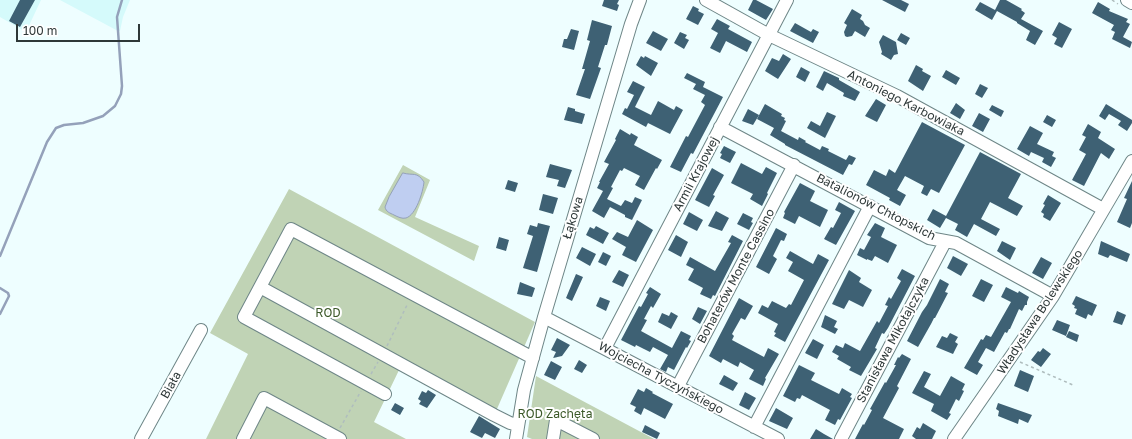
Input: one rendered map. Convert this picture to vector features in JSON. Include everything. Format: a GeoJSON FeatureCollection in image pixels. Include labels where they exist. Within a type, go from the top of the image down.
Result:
{"type":"FeatureCollection","features":[{"type":"Feature","properties":{"kind":"street","name":"Łąkowa"},"geometry":{"type":"LineString","coordinates":[[516,439],[524,390],[544,317],[631,24],[640,0]]}},
{"type":"Feature","properties":{"kind":"street","name":"Antoniego Karbowiaka"},"geometry":{"type":"LineString","coordinates":[[706,0],[769,34],[897,96],[1103,209]]}},
{"type":"Feature","properties":{"kind":"street","name":"Armii Krajowej"},"geometry":{"type":"LineString","coordinates":[[605,348],[787,0]]}},
{"type":"Feature","properties":{"kind":"street"},"geometry":{"type":"LineString","coordinates":[[1127,0],[1132,3]]}},
{"type":"Feature","properties":{"kind":"street","name":"Batalionów Chłopskich"},"geometry":{"type":"LineString","coordinates":[[720,127],[929,238],[956,243],[1053,296]]}},
{"type":"Feature","properties":{"kind":"street","name":"Władysława Bolewskiego"},"geometry":{"type":"LineString","coordinates":[[954,439],[1053,296],[1132,161]]}},
{"type":"Feature","properties":{"kind":"street","name":"Bohaterów Monte Cassino"},"geometry":{"type":"LineString","coordinates":[[678,386],[794,166]]}},
{"type":"Feature","properties":{"kind":"street"},"geometry":{"type":"LineString","coordinates":[[754,427],[870,206]]}},
{"type":"Feature","properties":{"kind":"street"},"geometry":{"type":"LineString","coordinates":[[384,394],[244,317],[291,229],[533,358]]}},
{"type":"Feature","properties":{"kind":"street","name":"Stanisława Mikołajczyka"},"geometry":{"type":"LineString","coordinates":[[841,439],[945,242]]}},
{"type":"Feature","properties":{"kind":"street"},"geometry":{"type":"LineString","coordinates":[[260,287],[494,415],[510,423],[518,425]]}},
{"type":"Feature","properties":{"kind":"street","name":"Wojciecha Tyczyńskiego"},"geometry":{"type":"LineString","coordinates":[[544,317],[778,439]]}},
{"type":"Feature","properties":{"kind":"street","name":"Biała"},"geometry":{"type":"LineString","coordinates":[[141,439],[201,330]]}},
{"type":"Feature","properties":{"kind":"street"},"geometry":{"type":"LineString","coordinates":[[243,439],[264,398],[338,438]]}},
{"type":"Feature","properties":{"kind":"street"},"geometry":{"type":"LineString","coordinates":[[553,439],[556,420],[593,439]]}},
{"type":"Feature","properties":{"kind":"path"},"geometry":{"type":"LineString","coordinates":[[338,438],[413,294]]}},
{"type":"Feature","properties":{"kind":"path"},"geometry":{"type":"LineString","coordinates":[[1011,358],[1073,385]]}},
{"type":"Feature","properties":{"kind":"shaded area"},"geometry":{"type":"Polygon","coordinates":[[[0,0],[41,0],[26,32],[0,17],[0,0]]]}},
{"type":"Feature","properties":{"kind":"shaded area"},"geometry":{"type":"Polygon","coordinates":[[[60,0],[130,0],[123,17],[120,31],[118,31],[60,0]]]}},
{"type":"Feature","properties":{"kind":"shaded area"},"geometry":{"type":"Polygon","coordinates":[[[403,173],[417,175],[424,182],[421,197],[416,208],[410,216],[406,218],[398,217],[390,213],[385,207],[403,173]]]}},
{"type":"Feature","properties":{"kind":"green space"},"geometry":{"type":"Polygon","coordinates":[[[403,165],[430,180],[415,217],[479,246],[474,261],[378,210],[403,165]]]}},
{"type":"Feature","properties":{"kind":"green space","name":"ROD"},"geometry":{"type":"Polygon","coordinates":[[[289,189],[535,322],[493,418],[400,368],[374,422],[406,439],[206,439],[248,354],[210,333],[289,189]]]}},
{"type":"Feature","properties":{"kind":"green space","name":"ROD Zachęta"},"geometry":{"type":"Polygon","coordinates":[[[536,376],[654,439],[532,439],[527,437],[536,376]]]}},
{"type":"Feature","properties":{"kind":"building"},"geometry":{"type":"Polygon","coordinates":[[[20,0],[35,0],[20,27],[9,21],[20,0]]]}},
{"type":"Feature","properties":{"kind":"building"},"geometry":{"type":"Polygon","coordinates":[[[604,0],[619,0],[617,4],[619,5],[617,11],[602,6],[604,0]]]}},
{"type":"Feature","properties":{"kind":"building"},"geometry":{"type":"Polygon","coordinates":[[[753,0],[756,0],[773,9],[766,20],[748,10],[753,0]]]}},
{"type":"Feature","properties":{"kind":"building"},"geometry":{"type":"Polygon","coordinates":[[[882,0],[901,0],[909,4],[905,12],[882,0]]]}},
{"type":"Feature","properties":{"kind":"building"},"geometry":{"type":"Polygon","coordinates":[[[1000,0],[1006,0],[1022,9],[1021,10],[1025,13],[1021,19],[1043,31],[1035,45],[1026,40],[1030,31],[1017,22],[997,11],[992,20],[975,10],[980,2],[995,10],[1000,0]]]}},
{"type":"Feature","properties":{"kind":"building"},"geometry":{"type":"Polygon","coordinates":[[[1098,2],[1110,9],[1109,11],[1128,19],[1126,22],[1130,24],[1123,37],[1132,42],[1130,48],[1112,39],[1115,32],[1111,30],[1114,25],[1092,13],[1098,2]]]}},
{"type":"Feature","properties":{"kind":"building"},"geometry":{"type":"Polygon","coordinates":[[[693,6],[704,14],[698,25],[686,19],[693,6]]]}},
{"type":"Feature","properties":{"kind":"building"},"geometry":{"type":"Polygon","coordinates":[[[852,9],[862,15],[860,19],[870,28],[865,37],[855,31],[852,36],[845,36],[844,32],[847,25],[844,23],[852,9]]]}},
{"type":"Feature","properties":{"kind":"building"},"geometry":{"type":"Polygon","coordinates":[[[717,19],[730,26],[728,29],[752,42],[747,52],[726,41],[720,53],[710,48],[718,33],[711,29],[717,19]]]}},
{"type":"Feature","properties":{"kind":"building"},"geometry":{"type":"Polygon","coordinates":[[[592,20],[612,26],[607,45],[605,45],[598,67],[601,68],[590,99],[576,95],[585,69],[582,69],[590,41],[587,40],[592,20]]]}},
{"type":"Feature","properties":{"kind":"building"},"geometry":{"type":"Polygon","coordinates":[[[1059,22],[1072,29],[1062,48],[1054,44],[1057,38],[1052,35],[1059,22]]]}},
{"type":"Feature","properties":{"kind":"building"},"geometry":{"type":"Polygon","coordinates":[[[795,23],[811,32],[813,29],[819,32],[813,43],[790,31],[795,23]]]}},
{"type":"Feature","properties":{"kind":"building"},"geometry":{"type":"Polygon","coordinates":[[[571,29],[579,31],[574,50],[562,47],[564,39],[567,39],[571,29]]]}},
{"type":"Feature","properties":{"kind":"building"},"geometry":{"type":"Polygon","coordinates":[[[653,31],[668,39],[661,51],[646,43],[653,31]]]}},
{"type":"Feature","properties":{"kind":"building"},"geometry":{"type":"Polygon","coordinates":[[[680,32],[687,35],[685,38],[689,40],[684,49],[674,43],[680,32]]]}},
{"type":"Feature","properties":{"kind":"building"},"geometry":{"type":"Polygon","coordinates":[[[901,33],[910,38],[906,45],[897,40],[901,33]]]}},
{"type":"Feature","properties":{"kind":"building"},"geometry":{"type":"Polygon","coordinates":[[[883,35],[896,42],[898,54],[894,55],[891,60],[881,54],[882,52],[879,42],[883,35]]]}},
{"type":"Feature","properties":{"kind":"building"},"geometry":{"type":"Polygon","coordinates":[[[783,54],[791,59],[778,79],[765,71],[772,58],[779,61],[783,54]]]}},
{"type":"Feature","properties":{"kind":"building"},"geometry":{"type":"Polygon","coordinates":[[[641,56],[644,58],[645,56],[658,63],[651,76],[636,65],[641,56]]]}},
{"type":"Feature","properties":{"kind":"building"},"geometry":{"type":"Polygon","coordinates":[[[916,65],[923,69],[922,71],[931,76],[923,91],[908,81],[916,65]]]}},
{"type":"Feature","properties":{"kind":"building"},"geometry":{"type":"Polygon","coordinates":[[[801,67],[810,72],[805,82],[796,77],[801,67]]]}},
{"type":"Feature","properties":{"kind":"building"},"geometry":{"type":"Polygon","coordinates":[[[946,70],[960,78],[956,85],[942,77],[946,70]]]}},
{"type":"Feature","properties":{"kind":"building"},"geometry":{"type":"Polygon","coordinates":[[[824,71],[839,78],[839,80],[860,92],[855,101],[843,96],[844,93],[827,83],[823,91],[816,87],[824,71]]]}},
{"type":"Feature","properties":{"kind":"building"},"geometry":{"type":"Polygon","coordinates":[[[687,73],[705,82],[703,87],[723,97],[693,154],[691,153],[681,172],[670,167],[686,136],[688,137],[705,105],[701,102],[705,95],[693,89],[696,84],[684,78],[687,73]]]}},
{"type":"Feature","properties":{"kind":"building"},"geometry":{"type":"Polygon","coordinates":[[[633,81],[645,87],[635,107],[651,115],[658,101],[674,110],[676,106],[683,110],[670,134],[648,123],[646,127],[622,114],[625,108],[627,109],[634,95],[627,92],[633,81]]]}},
{"type":"Feature","properties":{"kind":"building"},"geometry":{"type":"Polygon","coordinates":[[[980,84],[988,88],[982,98],[975,94],[980,84]]]}},
{"type":"Feature","properties":{"kind":"building"},"geometry":{"type":"Polygon","coordinates":[[[876,99],[886,105],[877,122],[865,116],[876,99]]]}},
{"type":"Feature","properties":{"kind":"building"},"geometry":{"type":"Polygon","coordinates":[[[956,103],[965,110],[960,119],[950,113],[956,103]]]}},
{"type":"Feature","properties":{"kind":"building"},"geometry":{"type":"Polygon","coordinates":[[[765,104],[782,114],[781,116],[785,118],[784,120],[786,121],[781,131],[798,140],[799,137],[820,150],[822,146],[829,149],[828,151],[846,160],[849,155],[856,158],[852,165],[849,164],[843,175],[785,145],[770,135],[774,128],[757,119],[765,104]]]}},
{"type":"Feature","properties":{"kind":"building"},"geometry":{"type":"Polygon","coordinates":[[[1106,104],[1132,120],[1132,123],[1127,131],[1118,125],[1121,121],[1109,114],[1105,120],[1099,116],[1106,104]]]}},
{"type":"Feature","properties":{"kind":"building"},"geometry":{"type":"Polygon","coordinates":[[[992,105],[1004,111],[1001,117],[989,110],[992,105]]]}},
{"type":"Feature","properties":{"kind":"building"},"geometry":{"type":"Polygon","coordinates":[[[568,107],[585,114],[582,124],[564,120],[568,107]]]}},
{"type":"Feature","properties":{"kind":"building"},"geometry":{"type":"Polygon","coordinates":[[[748,109],[759,115],[753,125],[742,121],[748,109]]]}},
{"type":"Feature","properties":{"kind":"building"},"geometry":{"type":"Polygon","coordinates":[[[827,112],[836,116],[825,138],[807,128],[811,121],[820,126],[827,112]]]}},
{"type":"Feature","properties":{"kind":"building"},"geometry":{"type":"Polygon","coordinates":[[[979,113],[990,119],[983,132],[972,126],[979,113]]]}},
{"type":"Feature","properties":{"kind":"building"},"geometry":{"type":"Polygon","coordinates":[[[1047,115],[1056,120],[1052,127],[1043,122],[1047,115]]]}},
{"type":"Feature","properties":{"kind":"building"},"geometry":{"type":"Polygon","coordinates":[[[922,122],[965,145],[939,193],[931,189],[927,196],[921,193],[924,186],[905,176],[897,190],[906,195],[900,206],[889,200],[890,198],[866,185],[874,170],[886,176],[889,169],[895,173],[922,122]]]}},
{"type":"Feature","properties":{"kind":"building"},"geometry":{"type":"Polygon","coordinates":[[[1088,124],[1101,132],[1098,138],[1115,149],[1109,159],[1101,153],[1084,186],[1072,180],[1086,154],[1079,150],[1086,137],[1082,135],[1088,124]]]}},
{"type":"Feature","properties":{"kind":"building"},"geometry":{"type":"Polygon","coordinates":[[[1030,126],[1043,133],[1037,144],[1054,152],[1052,156],[1056,158],[1051,167],[1042,162],[1044,158],[1031,152],[1029,156],[1017,149],[1030,126]]]}},
{"type":"Feature","properties":{"kind":"building"},"geometry":{"type":"Polygon","coordinates":[[[620,129],[630,135],[631,133],[638,137],[634,145],[662,160],[644,190],[635,185],[640,176],[624,168],[622,171],[620,170],[611,187],[613,188],[607,199],[621,206],[625,200],[632,203],[635,197],[642,200],[632,220],[610,207],[604,218],[592,211],[603,191],[597,188],[609,164],[604,162],[620,129]]]}},
{"type":"Feature","properties":{"kind":"building"},"geometry":{"type":"Polygon","coordinates":[[[724,146],[736,152],[730,163],[720,158],[722,154],[720,153],[724,146]]]}},
{"type":"Feature","properties":{"kind":"building"},"geometry":{"type":"Polygon","coordinates":[[[980,152],[1021,174],[1008,198],[1023,206],[1017,216],[990,202],[981,219],[1000,229],[996,236],[974,224],[967,237],[955,230],[958,224],[946,218],[940,228],[927,220],[933,209],[946,216],[980,152]]]}},
{"type":"Feature","properties":{"kind":"building"},"geometry":{"type":"Polygon","coordinates":[[[741,163],[762,174],[766,167],[777,173],[762,206],[750,199],[753,194],[731,183],[741,163]]]}},
{"type":"Feature","properties":{"kind":"building"},"geometry":{"type":"Polygon","coordinates":[[[550,164],[572,170],[565,188],[557,186],[559,180],[546,177],[550,164]]]}},
{"type":"Feature","properties":{"kind":"building"},"geometry":{"type":"Polygon","coordinates":[[[712,168],[724,175],[713,195],[715,196],[709,207],[695,200],[712,168]]]}},
{"type":"Feature","properties":{"kind":"building"},"geometry":{"type":"Polygon","coordinates":[[[508,180],[518,183],[515,192],[505,189],[508,180]]]}},
{"type":"Feature","properties":{"kind":"building"},"geometry":{"type":"Polygon","coordinates":[[[1132,181],[1132,223],[1130,228],[1117,222],[1127,199],[1124,198],[1132,181]]]}},
{"type":"Feature","properties":{"kind":"building"},"geometry":{"type":"Polygon","coordinates":[[[800,183],[815,191],[810,201],[828,210],[820,227],[799,216],[795,224],[783,218],[784,212],[800,183]]]}},
{"type":"Feature","properties":{"kind":"building"},"geometry":{"type":"Polygon","coordinates":[[[543,194],[558,198],[553,214],[539,210],[543,194]]]}},
{"type":"Feature","properties":{"kind":"building"},"geometry":{"type":"Polygon","coordinates":[[[1048,195],[1061,203],[1050,221],[1043,217],[1044,214],[1041,212],[1048,195]]]}},
{"type":"Feature","properties":{"kind":"building"},"geometry":{"type":"Polygon","coordinates":[[[839,202],[855,211],[836,245],[824,239],[831,227],[833,228],[841,213],[835,210],[839,202]]]}},
{"type":"Feature","properties":{"kind":"building"},"geometry":{"type":"Polygon","coordinates":[[[716,211],[729,218],[722,231],[708,226],[716,211]]]}},
{"type":"Feature","properties":{"kind":"building"},"geometry":{"type":"Polygon","coordinates":[[[689,212],[703,220],[697,231],[683,224],[689,212]]]}},
{"type":"Feature","properties":{"kind":"building"},"geometry":{"type":"Polygon","coordinates":[[[743,213],[753,218],[751,222],[753,223],[749,230],[737,224],[743,213]]]}},
{"type":"Feature","properties":{"kind":"building"},"geometry":{"type":"Polygon","coordinates":[[[637,220],[653,230],[636,262],[622,255],[626,247],[612,239],[617,232],[628,237],[637,220]]]}},
{"type":"Feature","properties":{"kind":"building"},"geometry":{"type":"Polygon","coordinates":[[[538,223],[550,226],[537,272],[523,268],[533,236],[527,234],[530,225],[537,227],[538,223]]]}},
{"type":"Feature","properties":{"kind":"building"},"geometry":{"type":"Polygon","coordinates":[[[875,223],[885,228],[881,237],[897,245],[888,263],[875,256],[872,261],[857,255],[860,248],[864,250],[871,237],[867,235],[875,223]]]}},
{"type":"Feature","properties":{"kind":"building"},"geometry":{"type":"Polygon","coordinates":[[[596,226],[609,233],[603,244],[586,235],[590,227],[594,229],[596,226]]]}},
{"type":"Feature","properties":{"kind":"building"},"geometry":{"type":"Polygon","coordinates":[[[776,228],[787,234],[784,241],[781,240],[773,256],[777,259],[769,274],[756,267],[776,228]]]}},
{"type":"Feature","properties":{"kind":"building"},"geometry":{"type":"Polygon","coordinates":[[[676,235],[688,242],[681,257],[668,250],[676,235]]]}},
{"type":"Feature","properties":{"kind":"building"},"geometry":{"type":"Polygon","coordinates":[[[732,235],[743,241],[715,296],[713,295],[711,299],[700,294],[703,288],[688,280],[694,269],[686,265],[690,257],[715,271],[731,243],[728,242],[732,235]]]}},
{"type":"Feature","properties":{"kind":"building"},"geometry":{"type":"Polygon","coordinates":[[[499,237],[509,240],[506,251],[496,248],[499,237]]]}},
{"type":"Feature","properties":{"kind":"building"},"geometry":{"type":"Polygon","coordinates":[[[1002,241],[1016,248],[1010,260],[997,251],[1002,241]]]}},
{"type":"Feature","properties":{"kind":"building"},"geometry":{"type":"Polygon","coordinates":[[[1101,241],[1130,254],[1127,262],[1110,255],[1108,258],[1098,254],[1101,241]]]}},
{"type":"Feature","properties":{"kind":"building"},"geometry":{"type":"Polygon","coordinates":[[[582,247],[596,254],[590,266],[576,258],[582,247]]]}},
{"type":"Feature","properties":{"kind":"building"},"geometry":{"type":"Polygon","coordinates":[[[790,251],[813,264],[818,254],[829,260],[785,342],[774,336],[776,333],[774,332],[778,324],[758,313],[762,305],[768,308],[772,301],[786,308],[789,304],[791,305],[804,280],[788,271],[793,262],[786,258],[790,251]]]}},
{"type":"Feature","properties":{"kind":"building"},"geometry":{"type":"Polygon","coordinates":[[[603,252],[611,256],[606,266],[598,262],[603,252]]]}},
{"type":"Feature","properties":{"kind":"building"},"geometry":{"type":"Polygon","coordinates":[[[953,256],[968,264],[961,276],[947,268],[953,256]]]}},
{"type":"Feature","properties":{"kind":"building"},"geometry":{"type":"Polygon","coordinates":[[[1041,257],[1052,263],[1043,279],[1032,273],[1041,257]]]}},
{"type":"Feature","properties":{"kind":"building"},"geometry":{"type":"Polygon","coordinates":[[[902,269],[915,276],[888,328],[884,334],[882,333],[875,348],[877,349],[861,376],[849,370],[851,367],[837,359],[839,356],[832,352],[836,345],[843,348],[845,343],[860,351],[877,321],[879,323],[888,306],[885,305],[889,297],[891,299],[901,281],[897,278],[902,269]]]}},
{"type":"Feature","properties":{"kind":"building"},"geometry":{"type":"Polygon","coordinates":[[[619,270],[629,275],[623,287],[612,282],[619,270]]]}},
{"type":"Feature","properties":{"kind":"building"},"geometry":{"type":"Polygon","coordinates":[[[849,270],[861,278],[859,282],[872,290],[863,307],[849,300],[844,309],[832,304],[849,270]]]}},
{"type":"Feature","properties":{"kind":"building"},"geometry":{"type":"Polygon","coordinates":[[[576,274],[583,277],[572,301],[566,298],[576,274]]]}},
{"type":"Feature","properties":{"kind":"building"},"geometry":{"type":"Polygon","coordinates":[[[940,279],[949,284],[945,292],[948,293],[918,347],[907,341],[940,279]]]}},
{"type":"Feature","properties":{"kind":"building"},"geometry":{"type":"Polygon","coordinates":[[[981,279],[993,285],[984,302],[972,296],[981,279]]]}},
{"type":"Feature","properties":{"kind":"building"},"geometry":{"type":"Polygon","coordinates":[[[520,282],[535,288],[532,297],[517,294],[520,282]]]}},
{"type":"Feature","properties":{"kind":"building"},"geometry":{"type":"Polygon","coordinates":[[[650,287],[661,294],[653,308],[651,306],[644,319],[647,320],[641,331],[672,348],[681,331],[691,336],[689,340],[691,341],[687,348],[686,347],[674,370],[668,367],[666,372],[660,369],[668,355],[653,347],[650,352],[621,340],[639,306],[641,307],[650,287]]]}},
{"type":"Feature","properties":{"kind":"building"},"geometry":{"type":"Polygon","coordinates":[[[1006,287],[1018,293],[1019,291],[1029,297],[1027,305],[1025,305],[1022,311],[1019,309],[1010,329],[1007,333],[1005,332],[994,352],[986,348],[978,362],[983,365],[977,375],[964,368],[981,339],[983,340],[986,335],[991,337],[1011,302],[1001,297],[1006,287]]]}},
{"type":"Feature","properties":{"kind":"building"},"geometry":{"type":"Polygon","coordinates":[[[1076,296],[1097,305],[1092,316],[1088,314],[1086,319],[1075,314],[1077,309],[1074,308],[1075,306],[1072,304],[1076,296]]]}},
{"type":"Feature","properties":{"kind":"building"},"geometry":{"type":"Polygon","coordinates":[[[600,297],[610,301],[606,311],[596,306],[600,297]]]}},
{"type":"Feature","properties":{"kind":"building"},"geometry":{"type":"Polygon","coordinates":[[[739,298],[753,306],[745,320],[741,318],[732,334],[734,336],[732,340],[764,357],[768,348],[779,354],[765,378],[766,379],[763,386],[749,379],[754,370],[740,362],[738,367],[723,359],[721,363],[709,356],[739,298]]]}},
{"type":"Feature","properties":{"kind":"building"},"geometry":{"type":"Polygon","coordinates":[[[698,307],[707,311],[700,324],[692,319],[698,307]]]}},
{"type":"Feature","properties":{"kind":"building"},"geometry":{"type":"Polygon","coordinates":[[[1117,311],[1126,315],[1122,325],[1113,322],[1117,311]]]}},
{"type":"Feature","properties":{"kind":"building"},"geometry":{"type":"Polygon","coordinates":[[[671,312],[678,316],[671,329],[658,322],[662,313],[669,316],[671,312]]]}},
{"type":"Feature","properties":{"kind":"building"},"geometry":{"type":"Polygon","coordinates":[[[825,315],[837,321],[834,327],[838,329],[835,334],[821,327],[825,315]]]}},
{"type":"Feature","properties":{"kind":"building"},"geometry":{"type":"Polygon","coordinates":[[[1057,320],[1070,325],[1066,336],[1052,330],[1057,320]]]}},
{"type":"Feature","properties":{"kind":"building"},"geometry":{"type":"Polygon","coordinates":[[[1069,331],[1079,335],[1077,342],[1066,337],[1069,331]]]}},
{"type":"Feature","properties":{"kind":"building"},"geometry":{"type":"Polygon","coordinates":[[[950,333],[958,337],[955,342],[958,344],[953,354],[936,347],[942,336],[947,338],[950,333]]]}},
{"type":"Feature","properties":{"kind":"building"},"geometry":{"type":"Polygon","coordinates":[[[557,338],[570,345],[562,356],[553,358],[556,352],[551,350],[557,338]]]}},
{"type":"Feature","properties":{"kind":"building"},"geometry":{"type":"Polygon","coordinates":[[[813,339],[824,345],[817,359],[805,353],[813,339]]]}},
{"type":"Feature","properties":{"kind":"building"},"geometry":{"type":"Polygon","coordinates":[[[1043,348],[1051,354],[1041,367],[1031,360],[1038,351],[1040,352],[1043,348]]]}},
{"type":"Feature","properties":{"kind":"building"},"geometry":{"type":"Polygon","coordinates":[[[902,354],[911,359],[897,386],[899,388],[883,418],[904,429],[899,439],[855,439],[872,410],[870,409],[896,365],[894,365],[898,357],[899,358],[902,354]]]}},
{"type":"Feature","properties":{"kind":"building"},"geometry":{"type":"Polygon","coordinates":[[[579,360],[587,365],[582,373],[574,369],[579,360]]]}},
{"type":"Feature","properties":{"kind":"building"},"geometry":{"type":"Polygon","coordinates":[[[551,361],[562,367],[555,380],[544,375],[551,361]]]}},
{"type":"Feature","properties":{"kind":"building"},"geometry":{"type":"Polygon","coordinates":[[[799,365],[815,373],[811,380],[839,394],[842,388],[852,394],[850,397],[852,398],[840,420],[838,419],[835,425],[825,420],[830,410],[802,395],[800,399],[797,398],[795,402],[783,396],[799,365]]]}},
{"type":"Feature","properties":{"kind":"building"},"geometry":{"type":"Polygon","coordinates":[[[1020,370],[1034,376],[1028,392],[1014,386],[1020,370]]]}},
{"type":"Feature","properties":{"kind":"building"},"geometry":{"type":"Polygon","coordinates":[[[924,371],[931,374],[924,387],[940,396],[951,376],[965,384],[962,390],[964,391],[959,401],[956,399],[949,413],[951,414],[947,420],[931,411],[934,404],[912,393],[924,371]]]}},
{"type":"Feature","properties":{"kind":"building"},"geometry":{"type":"Polygon","coordinates":[[[724,375],[738,383],[733,391],[719,384],[724,375]]]}},
{"type":"Feature","properties":{"kind":"building"},"geometry":{"type":"Polygon","coordinates":[[[646,388],[653,392],[652,393],[673,404],[665,419],[644,408],[641,415],[634,411],[636,407],[630,404],[638,389],[644,392],[646,388]]]}},
{"type":"Feature","properties":{"kind":"building"},"geometry":{"type":"Polygon","coordinates":[[[428,390],[436,395],[427,408],[419,404],[421,401],[418,399],[422,391],[426,393],[428,390]]]}},
{"type":"Feature","properties":{"kind":"building"},"geometry":{"type":"Polygon","coordinates":[[[745,392],[756,398],[749,410],[739,405],[745,392]]]}},
{"type":"Feature","properties":{"kind":"building"},"geometry":{"type":"Polygon","coordinates":[[[395,403],[404,408],[400,415],[391,410],[395,403]]]}},
{"type":"Feature","properties":{"kind":"building"},"geometry":{"type":"Polygon","coordinates":[[[998,403],[1032,415],[1028,423],[1019,419],[1018,424],[998,416],[999,411],[996,409],[998,403]]]}},
{"type":"Feature","properties":{"kind":"building"},"geometry":{"type":"Polygon","coordinates":[[[776,408],[793,418],[787,429],[769,421],[776,408]]]}},
{"type":"Feature","properties":{"kind":"building"},"geometry":{"type":"Polygon","coordinates":[[[479,416],[500,429],[495,438],[485,433],[482,438],[470,432],[479,416]]]}},
{"type":"Feature","properties":{"kind":"building"},"geometry":{"type":"Polygon","coordinates":[[[923,423],[936,431],[932,439],[916,439],[912,436],[917,427],[920,429],[923,423]]]}},
{"type":"Feature","properties":{"kind":"building"},"geometry":{"type":"Polygon","coordinates":[[[645,425],[660,433],[657,439],[642,432],[645,425]]]}},
{"type":"Feature","properties":{"kind":"building"},"geometry":{"type":"Polygon","coordinates":[[[816,429],[824,434],[833,439],[810,439],[816,429]]]}},
{"type":"Feature","properties":{"kind":"waterway"},"geometry":{"type":"LineString","coordinates":[[0,256],[47,142],[56,128],[64,125],[83,123],[103,116],[115,106],[121,94],[122,86],[117,17],[122,0]]}},
{"type":"Feature","properties":{"kind":"waterway"},"geometry":{"type":"LineString","coordinates":[[0,288],[8,293],[9,296],[0,314]]}}]}
